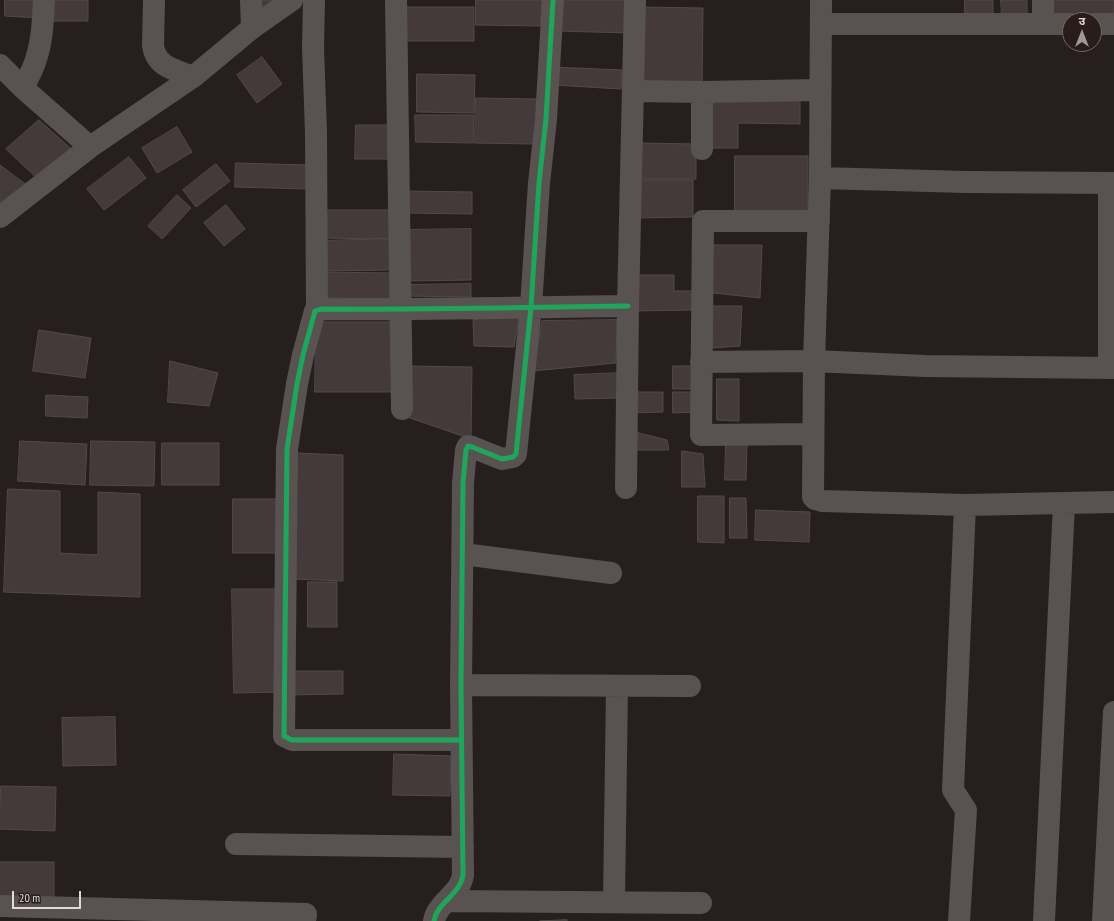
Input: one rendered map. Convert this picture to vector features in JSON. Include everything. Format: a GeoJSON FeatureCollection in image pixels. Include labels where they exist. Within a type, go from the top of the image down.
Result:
{"type":"FeatureCollection","features":[{"type":"Feature","properties":{"kind":"street"},"geometry":{"type":"LineString","coordinates":[[23,88],[34,66],[37,55],[43,23],[44,0]]}},
{"type":"Feature","properties":{"kind":"street"},"geometry":{"type":"LineString","coordinates":[[154,0],[153,52],[157,60],[164,65],[194,77]]}},
{"type":"Feature","properties":{"kind":"street"},"geometry":{"type":"LineString","coordinates":[[251,0],[252,28]]}},
{"type":"Feature","properties":{"kind":"street"},"geometry":{"type":"LineString","coordinates":[[0,217],[90,147],[194,77],[252,28],[292,0]]}},
{"type":"Feature","properties":{"kind":"street"},"geometry":{"type":"LineString","coordinates":[[314,0],[313,47],[316,133],[317,310],[315,311],[303,355],[287,449],[284,736],[292,740],[461,740]]}},
{"type":"Feature","properties":{"kind":"street"},"geometry":{"type":"LineString","coordinates":[[396,0],[402,409]]}},
{"type":"Feature","properties":{"kind":"street"},"geometry":{"type":"LineString","coordinates":[[434,921],[438,910],[462,883],[461,685],[463,483],[467,447],[472,447],[502,459],[513,457],[516,454],[530,307],[539,183],[546,119],[554,0]]}},
{"type":"Feature","properties":{"kind":"street"},"geometry":{"type":"LineString","coordinates":[[626,488],[628,306],[635,0]]}},
{"type":"Feature","properties":{"kind":"street"},"geometry":{"type":"LineString","coordinates":[[821,0],[820,178],[814,361],[812,493],[814,499],[822,501],[966,505],[1114,502]]}},
{"type":"Feature","properties":{"kind":"street"},"geometry":{"type":"LineString","coordinates":[[1043,0],[1043,24]]}},
{"type":"Feature","properties":{"kind":"street"},"geometry":{"type":"LineString","coordinates":[[821,24],[1062,24]]}},
{"type":"Feature","properties":{"kind":"street"},"geometry":{"type":"LineString","coordinates":[[1102,24],[1114,24]]}},
{"type":"Feature","properties":{"kind":"street"},"geometry":{"type":"LineString","coordinates":[[0,65],[23,88],[90,147]]}},
{"type":"Feature","properties":{"kind":"street"},"geometry":{"type":"LineString","coordinates":[[633,91],[702,92],[820,90]]}},
{"type":"Feature","properties":{"kind":"street"},"geometry":{"type":"LineString","coordinates":[[702,92],[702,149]]}},
{"type":"Feature","properties":{"kind":"street"},"geometry":{"type":"LineString","coordinates":[[701,362],[814,361],[925,366],[1112,368],[1112,184],[820,178]]}},
{"type":"Feature","properties":{"kind":"street"},"geometry":{"type":"LineString","coordinates":[[813,434],[701,435],[703,221],[819,221]]}},
{"type":"Feature","properties":{"kind":"street"},"geometry":{"type":"LineString","coordinates":[[317,310],[628,306]]}},
{"type":"Feature","properties":{"kind":"street"},"geometry":{"type":"LineString","coordinates":[[1044,921],[1064,504]]}},
{"type":"Feature","properties":{"kind":"street"},"geometry":{"type":"LineString","coordinates":[[959,921],[966,810],[953,790],[966,505]]}},
{"type":"Feature","properties":{"kind":"street"},"geometry":{"type":"LineString","coordinates":[[463,554],[610,573]]}},
{"type":"Feature","properties":{"kind":"street"},"geometry":{"type":"LineString","coordinates":[[461,685],[690,686]]}},
{"type":"Feature","properties":{"kind":"street"},"geometry":{"type":"LineString","coordinates":[[614,902],[617,686]]}},
{"type":"Feature","properties":{"kind":"street"},"geometry":{"type":"LineString","coordinates":[[1103,921],[1114,712]]}},
{"type":"Feature","properties":{"kind":"street"},"geometry":{"type":"LineString","coordinates":[[236,844],[463,847]]}},
{"type":"Feature","properties":{"kind":"street"},"geometry":{"type":"LineString","coordinates":[[446,901],[701,902]]}},
{"type":"Feature","properties":{"kind":"street"},"geometry":{"type":"LineString","coordinates":[[0,906],[306,914],[305,921]]}},
{"type":"Feature","properties":{"kind":"building"},"geometry":{"type":"Polygon","coordinates":[[[5,0],[40,0],[39,18],[5,16],[5,0]]]}},
{"type":"Feature","properties":{"kind":"building"},"geometry":{"type":"Polygon","coordinates":[[[48,0],[88,0],[88,21],[48,21],[48,0]]]}},
{"type":"Feature","properties":{"kind":"building"},"geometry":{"type":"Polygon","coordinates":[[[256,0],[276,0],[257,11],[256,0]]]}},
{"type":"Feature","properties":{"kind":"building"},"geometry":{"type":"Polygon","coordinates":[[[476,0],[542,0],[540,26],[476,25],[476,0]]]}},
{"type":"Feature","properties":{"kind":"building"},"geometry":{"type":"Polygon","coordinates":[[[558,0],[631,0],[630,33],[557,31],[558,0]]]}},
{"type":"Feature","properties":{"kind":"building"},"geometry":{"type":"Polygon","coordinates":[[[965,0],[993,0],[993,14],[965,13],[965,0]]]}},
{"type":"Feature","properties":{"kind":"building"},"geometry":{"type":"Polygon","coordinates":[[[1001,0],[1027,0],[1027,15],[1002,16],[1001,0]]]}},
{"type":"Feature","properties":{"kind":"building"},"geometry":{"type":"Polygon","coordinates":[[[1046,0],[1114,0],[1114,16],[1102,16],[1102,12],[1062,12],[1062,16],[1047,16],[1046,0]]]}},
{"type":"Feature","properties":{"kind":"building"},"geometry":{"type":"Polygon","coordinates":[[[404,7],[474,7],[474,41],[404,41],[404,7]]]}},
{"type":"Feature","properties":{"kind":"building"},"geometry":{"type":"Polygon","coordinates":[[[638,7],[703,8],[702,90],[637,89],[638,7]]]}},
{"type":"Feature","properties":{"kind":"building"},"geometry":{"type":"Polygon","coordinates":[[[262,57],[282,84],[257,103],[237,75],[262,57]]]}},
{"type":"Feature","properties":{"kind":"building"},"geometry":{"type":"Polygon","coordinates":[[[553,67],[622,70],[621,89],[552,85],[553,67]]]}},
{"type":"Feature","properties":{"kind":"building"},"geometry":{"type":"Polygon","coordinates":[[[417,74],[475,75],[474,113],[417,112],[417,74]]]}},
{"type":"Feature","properties":{"kind":"building"},"geometry":{"type":"Polygon","coordinates":[[[476,98],[538,99],[534,144],[475,143],[476,98]]]}},
{"type":"Feature","properties":{"kind":"building"},"geometry":{"type":"Polygon","coordinates":[[[800,99],[800,124],[738,123],[738,148],[710,148],[713,101],[800,99]]]}},
{"type":"Feature","properties":{"kind":"building"},"geometry":{"type":"Polygon","coordinates":[[[415,115],[474,115],[473,143],[416,142],[415,115]]]}},
{"type":"Feature","properties":{"kind":"building"},"geometry":{"type":"Polygon","coordinates":[[[39,120],[76,153],[41,182],[6,149],[39,120]]]}},
{"type":"Feature","properties":{"kind":"building"},"geometry":{"type":"Polygon","coordinates":[[[356,125],[388,125],[388,159],[355,159],[356,125]]]}},
{"type":"Feature","properties":{"kind":"building"},"geometry":{"type":"Polygon","coordinates":[[[177,127],[192,152],[157,173],[142,148],[177,127]]]}},
{"type":"Feature","properties":{"kind":"building"},"geometry":{"type":"Polygon","coordinates":[[[638,143],[696,144],[696,179],[637,179],[638,143]]]}},
{"type":"Feature","properties":{"kind":"building"},"geometry":{"type":"Polygon","coordinates":[[[735,156],[808,156],[808,218],[735,218],[735,156]]]}},
{"type":"Feature","properties":{"kind":"building"},"geometry":{"type":"Polygon","coordinates":[[[129,157],[146,178],[104,210],[87,189],[129,157]]]}},
{"type":"Feature","properties":{"kind":"building"},"geometry":{"type":"Polygon","coordinates":[[[236,163],[307,165],[306,189],[235,187],[236,163]]]}},
{"type":"Feature","properties":{"kind":"building"},"geometry":{"type":"Polygon","coordinates":[[[216,164],[230,181],[196,207],[183,190],[216,164]]]}},
{"type":"Feature","properties":{"kind":"building"},"geometry":{"type":"Polygon","coordinates":[[[0,165],[28,186],[0,208],[0,165]]]}},
{"type":"Feature","properties":{"kind":"building"},"geometry":{"type":"Polygon","coordinates":[[[635,180],[693,180],[693,217],[635,218],[635,180]]]}},
{"type":"Feature","properties":{"kind":"building"},"geometry":{"type":"Polygon","coordinates":[[[404,191],[472,192],[472,214],[404,213],[404,191]]]}},
{"type":"Feature","properties":{"kind":"building"},"geometry":{"type":"Polygon","coordinates":[[[177,195],[191,208],[162,239],[148,226],[177,195]]]}},
{"type":"Feature","properties":{"kind":"building"},"geometry":{"type":"Polygon","coordinates":[[[226,205],[245,229],[224,246],[204,223],[226,205]]]}},
{"type":"Feature","properties":{"kind":"building"},"geometry":{"type":"Polygon","coordinates":[[[320,210],[389,210],[390,239],[319,238],[320,210]]]}},
{"type":"Feature","properties":{"kind":"building"},"geometry":{"type":"Polygon","coordinates":[[[471,229],[471,280],[404,281],[403,230],[471,229]]]}},
{"type":"Feature","properties":{"kind":"building"},"geometry":{"type":"Polygon","coordinates":[[[390,239],[390,270],[321,271],[321,241],[390,239]]]}},
{"type":"Feature","properties":{"kind":"building"},"geometry":{"type":"Polygon","coordinates":[[[711,245],[762,245],[760,298],[713,293],[711,245]]]}},
{"type":"Feature","properties":{"kind":"building"},"geometry":{"type":"Polygon","coordinates":[[[321,272],[391,273],[391,299],[322,298],[321,272]]]}},
{"type":"Feature","properties":{"kind":"building"},"geometry":{"type":"Polygon","coordinates":[[[631,275],[674,275],[674,291],[696,291],[696,310],[631,311],[631,275]]]}},
{"type":"Feature","properties":{"kind":"building"},"geometry":{"type":"Polygon","coordinates":[[[471,284],[471,297],[405,296],[405,285],[471,284]]]}},
{"type":"Feature","properties":{"kind":"building"},"geometry":{"type":"Polygon","coordinates":[[[713,306],[742,306],[740,346],[713,348],[713,306]]]}},
{"type":"Feature","properties":{"kind":"building"},"geometry":{"type":"Polygon","coordinates":[[[519,318],[514,347],[474,346],[473,320],[519,318]]]}},
{"type":"Feature","properties":{"kind":"building"},"geometry":{"type":"Polygon","coordinates":[[[617,320],[616,363],[533,371],[542,321],[617,320]]]}},
{"type":"Feature","properties":{"kind":"building"},"geometry":{"type":"Polygon","coordinates":[[[316,322],[393,322],[392,392],[315,392],[316,322]]]}},
{"type":"Feature","properties":{"kind":"building"},"geometry":{"type":"Polygon","coordinates":[[[39,330],[91,338],[85,378],[33,371],[39,330]]]}},
{"type":"Feature","properties":{"kind":"building"},"geometry":{"type":"Polygon","coordinates":[[[170,361],[218,373],[209,406],[168,402],[170,361]]]}},
{"type":"Feature","properties":{"kind":"building"},"geometry":{"type":"Polygon","coordinates":[[[407,366],[472,367],[471,439],[407,417],[407,366]]]}},
{"type":"Feature","properties":{"kind":"building"},"geometry":{"type":"Polygon","coordinates":[[[673,366],[696,366],[696,389],[673,389],[673,366]]]}},
{"type":"Feature","properties":{"kind":"building"},"geometry":{"type":"Polygon","coordinates":[[[621,373],[622,398],[575,399],[574,375],[621,373]]]}},
{"type":"Feature","properties":{"kind":"building"},"geometry":{"type":"Polygon","coordinates":[[[717,379],[739,379],[739,421],[717,420],[717,379]]]}},
{"type":"Feature","properties":{"kind":"building"},"geometry":{"type":"Polygon","coordinates":[[[634,392],[663,392],[663,412],[634,413],[634,392]]]}},
{"type":"Feature","properties":{"kind":"building"},"geometry":{"type":"Polygon","coordinates":[[[673,392],[695,392],[696,412],[673,413],[673,392]]]}},
{"type":"Feature","properties":{"kind":"building"},"geometry":{"type":"Polygon","coordinates":[[[46,395],[88,397],[87,418],[46,416],[46,395]]]}},
{"type":"Feature","properties":{"kind":"building"},"geometry":{"type":"Polygon","coordinates":[[[635,432],[667,440],[669,450],[635,450],[635,432]]]}},
{"type":"Feature","properties":{"kind":"building"},"geometry":{"type":"Polygon","coordinates":[[[20,441],[87,444],[85,485],[18,481],[20,441]]]}},
{"type":"Feature","properties":{"kind":"building"},"geometry":{"type":"Polygon","coordinates":[[[91,441],[155,442],[154,486],[90,485],[91,441]]]}},
{"type":"Feature","properties":{"kind":"building"},"geometry":{"type":"Polygon","coordinates":[[[162,443],[219,443],[219,485],[162,485],[162,443]]]}},
{"type":"Feature","properties":{"kind":"building"},"geometry":{"type":"Polygon","coordinates":[[[726,443],[747,444],[746,480],[725,480],[726,443]]]}},
{"type":"Feature","properties":{"kind":"building"},"geometry":{"type":"Polygon","coordinates":[[[682,451],[703,454],[705,487],[682,487],[682,451]]]}},
{"type":"Feature","properties":{"kind":"building"},"geometry":{"type":"Polygon","coordinates":[[[296,453],[343,455],[343,581],[292,579],[296,453]]]}},
{"type":"Feature","properties":{"kind":"building"},"geometry":{"type":"Polygon","coordinates":[[[8,489],[60,491],[60,553],[98,555],[98,492],[140,494],[140,597],[4,592],[8,489]]]}},
{"type":"Feature","properties":{"kind":"building"},"geometry":{"type":"Polygon","coordinates":[[[698,496],[724,496],[724,543],[698,542],[698,496]]]}},
{"type":"Feature","properties":{"kind":"building"},"geometry":{"type":"Polygon","coordinates":[[[730,498],[746,498],[747,538],[730,538],[730,498]]]}},
{"type":"Feature","properties":{"kind":"building"},"geometry":{"type":"Polygon","coordinates":[[[233,499],[282,499],[282,553],[233,553],[233,499]]]}},
{"type":"Feature","properties":{"kind":"building"},"geometry":{"type":"Polygon","coordinates":[[[756,510],[810,512],[809,542],[755,540],[756,510]]]}},
{"type":"Feature","properties":{"kind":"building"},"geometry":{"type":"Polygon","coordinates":[[[308,582],[337,582],[337,627],[308,627],[308,582]]]}},
{"type":"Feature","properties":{"kind":"building"},"geometry":{"type":"Polygon","coordinates":[[[232,589],[281,589],[282,692],[234,693],[232,589]]]}},
{"type":"Feature","properties":{"kind":"building"},"geometry":{"type":"Polygon","coordinates":[[[288,671],[343,671],[343,694],[288,695],[288,671]]]}},
{"type":"Feature","properties":{"kind":"building"},"geometry":{"type":"Polygon","coordinates":[[[115,717],[116,765],[63,766],[62,718],[115,717]]]}},
{"type":"Feature","properties":{"kind":"building"},"geometry":{"type":"Polygon","coordinates":[[[394,754],[451,756],[450,796],[393,795],[394,754]]]}},
{"type":"Feature","properties":{"kind":"building"},"geometry":{"type":"Polygon","coordinates":[[[1,786],[56,787],[55,831],[0,829],[1,786]]]}},
{"type":"Feature","properties":{"kind":"building"},"geometry":{"type":"Polygon","coordinates":[[[0,862],[54,862],[54,898],[0,897],[0,862]]]}},
{"type":"Feature","properties":{"kind":"building"},"geometry":{"type":"Polygon","coordinates":[[[567,920],[567,921],[540,921],[567,920]]]}},
{"type":"Feature","properties":{"kind":"cycle path"},"geometry":{"type":"LineString","coordinates":[[434,921],[439,909],[458,888],[463,875],[461,685],[463,483],[466,450],[468,446],[502,459],[513,457],[516,454],[531,307],[539,183],[546,119],[553,0]]}},
{"type":"Feature","properties":{"kind":"cycle path"},"geometry":{"type":"LineString","coordinates":[[461,740],[292,740],[284,736],[287,449],[297,384],[315,311],[321,309],[628,306]]}}]}
